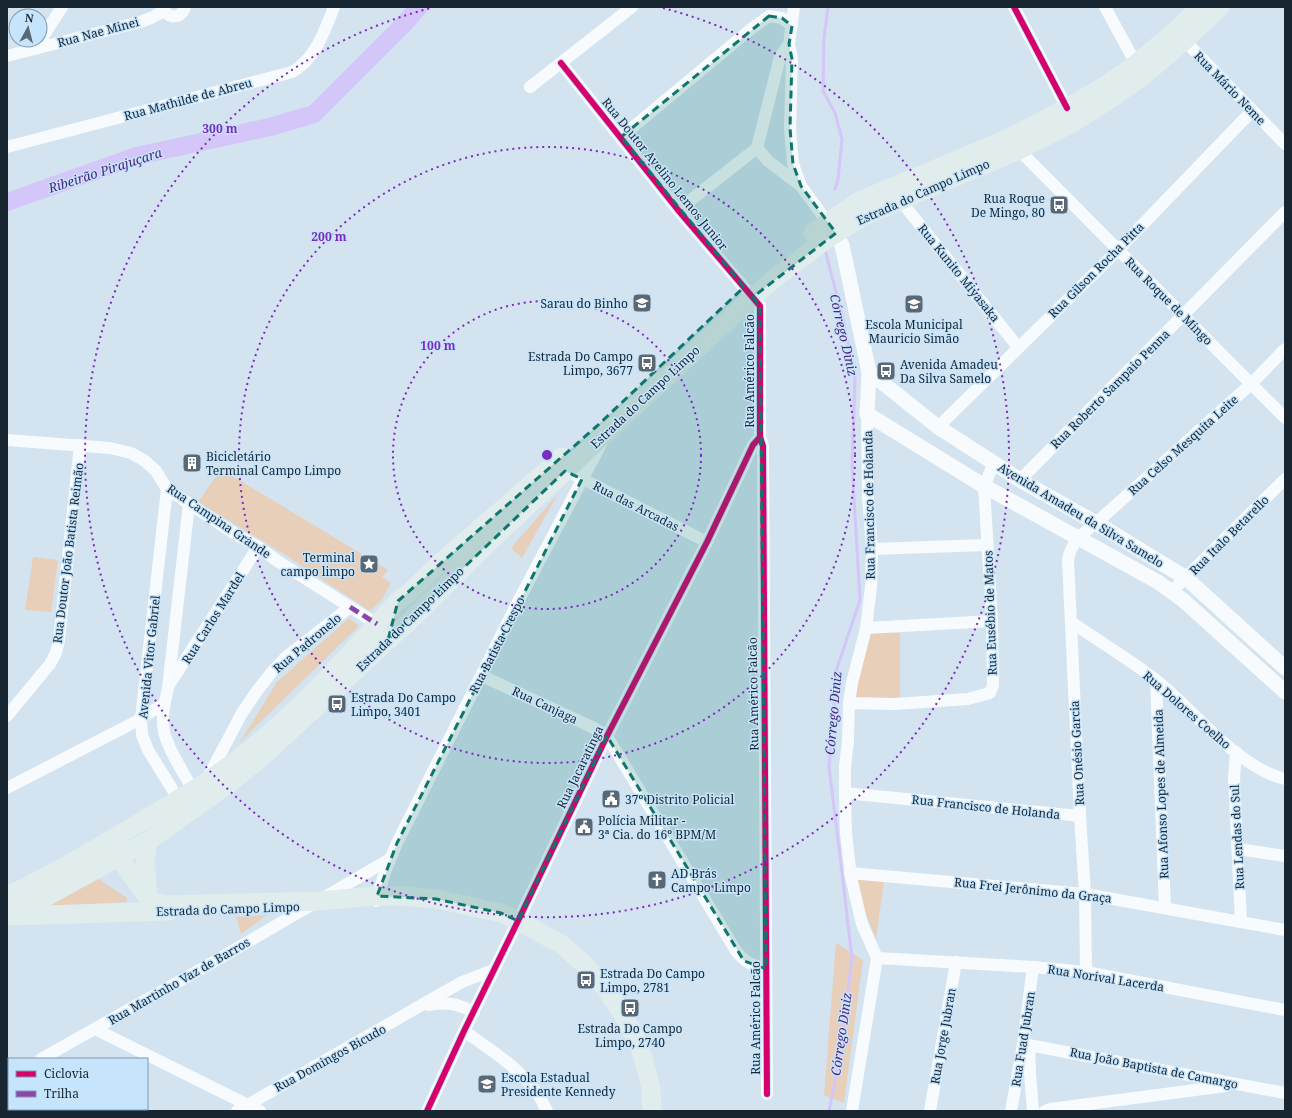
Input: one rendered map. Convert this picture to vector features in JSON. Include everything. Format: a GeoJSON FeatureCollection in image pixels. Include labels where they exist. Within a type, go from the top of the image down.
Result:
{"type":"FeatureCollection","features":[{"type":"Feature","properties":{"kind":"main road","name":"Estrada do Campo Limpo"},"geometry":{"type":"LineString","coordinates":[[832,228],[864,216],[1019,150],[1074,122],[1142,77],[1180,36],[1200,7]]}},
{"type":"Feature","properties":{"kind":"main road","name":"Estrada do Campo Limpo"},"geometry":{"type":"LineString","coordinates":[[7,916],[44,898],[148,840],[322,683],[398,601],[408,594],[439,564],[749,292],[774,279],[832,228],[857,202],[1009,138],[1067,108],[1103,87],[1180,36],[1220,7]]}},
{"type":"Feature","properties":{"kind":"main road","name":"Estrada do Campo Limpo"},"geometry":{"type":"LineString","coordinates":[[13,893],[193,798],[228,785],[263,756],[421,610],[482,548],[607,433],[749,292]]}},
{"type":"Feature","properties":{"kind":"main road"},"geometry":{"type":"LineString","coordinates":[[388,640],[397,612],[398,601]]}},
{"type":"Feature","properties":{"kind":"main road"},"geometry":{"type":"LineString","coordinates":[[148,840],[145,860],[148,898]]}},
{"type":"Feature","properties":{"kind":"main road","name":"Estrada do Campo Limpo"},"geometry":{"type":"LineString","coordinates":[[108,842],[148,898],[153,902],[165,905],[312,904]]}},
{"type":"Feature","properties":{"kind":"main road"},"geometry":{"type":"LineString","coordinates":[[56,915],[48,906],[44,898],[47,882],[57,871]]}},
{"type":"Feature","properties":{"kind":"main road","name":"Estrada do Campo Limpo"},"geometry":{"type":"LineString","coordinates":[[7,916],[312,904],[376,900],[449,902],[501,913],[561,944],[584,964],[606,988],[625,1018],[643,1057],[651,1088],[652,1111]]}},
{"type":"Feature","properties":{"kind":"street"},"geometry":{"type":"LineString","coordinates":[[35,49],[62,7]]}},
{"type":"Feature","properties":{"kind":"street"},"geometry":{"type":"LineString","coordinates":[[163,9],[169,16],[177,17],[184,12],[185,7]]}},
{"type":"Feature","properties":{"kind":"street"},"geometry":{"type":"LineString","coordinates":[[530,87],[632,7]]}},
{"type":"Feature","properties":{"kind":"street"},"geometry":{"type":"LineString","coordinates":[[794,7],[789,44],[792,59],[790,128],[793,164],[801,186]]}},
{"type":"Feature","properties":{"kind":"street"},"geometry":{"type":"LineString","coordinates":[[1014,7],[1067,108]]}},
{"type":"Feature","properties":{"kind":"street"},"geometry":{"type":"LineString","coordinates":[[1105,7],[1136,64]]}},
{"type":"Feature","properties":{"kind":"street","name":"Rua Mathilde de Abreu"},"geometry":{"type":"LineString","coordinates":[[7,147],[292,72],[299,68],[312,53],[322,36],[334,8]]}},
{"type":"Feature","properties":{"kind":"street","name":"Rua Nae Minei"},"geometry":{"type":"LineString","coordinates":[[7,56],[140,22],[151,18],[163,9]]}},
{"type":"Feature","properties":{"kind":"street"},"geometry":{"type":"LineString","coordinates":[[621,137],[768,16],[782,18],[792,26]]}},
{"type":"Feature","properties":{"kind":"street","name":"Rua Mário Neme"},"geometry":{"type":"LineString","coordinates":[[1180,36],[1285,144]]}},
{"type":"Feature","properties":{"kind":"street"},"geometry":{"type":"LineString","coordinates":[[678,210],[757,148],[780,57],[789,44]]}},
{"type":"Feature","properties":{"kind":"street","name":"Rua Doutor Avelino Lemos Junior"},"geometry":{"type":"LineString","coordinates":[[561,63],[678,210],[749,292]]}},
{"type":"Feature","properties":{"kind":"street","name":"Rua Gilson Rocha Pitta"},"geometry":{"type":"LineString","coordinates":[[938,427],[1118,250],[1252,111]]}},
{"type":"Feature","properties":{"kind":"street"},"geometry":{"type":"LineString","coordinates":[[757,148],[768,161],[801,186],[832,228]]}},
{"type":"Feature","properties":{"kind":"street","name":"Rua Roque de Mingo"},"geometry":{"type":"LineString","coordinates":[[1019,150],[1252,383],[1285,418]]}},
{"type":"Feature","properties":{"kind":"street","name":"Rua Kunito Miyasaka"},"geometry":{"type":"LineString","coordinates":[[900,200],[1018,347]]}},
{"type":"Feature","properties":{"kind":"street","name":"Rua Roberto Sampaio Penna"},"geometry":{"type":"LineString","coordinates":[[1020,480],[1285,212]]}},
{"type":"Feature","properties":{"kind":"street","name":"Rua Francisco de Holanda"},"geometry":{"type":"LineString","coordinates":[[832,228],[842,245],[869,372],[867,414],[868,497],[872,549],[871,587],[866,628],[852,683],[849,703],[845,793],[846,833],[850,873],[857,908],[862,924],[877,958]]}},
{"type":"Feature","properties":{"kind":"street","name":"Rua Américo Falcão"},"geometry":{"type":"LineString","coordinates":[[749,292],[760,306],[760,438],[763,446],[767,1094]]}},
{"type":"Feature","properties":{"kind":"street","name":"Rua Celso Mesquita Leite"},"geometry":{"type":"LineString","coordinates":[[1078,538],[1252,383],[1285,349]]}},
{"type":"Feature","properties":{"kind":"street","name":"Avenida Amadeu da Silva Samelo"},"geometry":{"type":"LineString","coordinates":[[869,372],[938,427],[1020,480],[1096,523],[1186,578],[1285,668]]}},
{"type":"Feature","properties":{"kind":"street","name":"Avenida Amadeu da Silva Samelo"},"geometry":{"type":"LineString","coordinates":[[867,414],[984,486],[1158,582],[1172,592],[1285,692]]}},
{"type":"Feature","properties":{"kind":"street","name":"Rua Batista Crespo"},"geometry":{"type":"LineString","coordinates":[[376,900],[390,859],[582,479],[607,433]]}},
{"type":"Feature","properties":{"kind":"street","name":"Rua Jacaratinga"},"geometry":{"type":"LineString","coordinates":[[427,1111],[493,970],[607,736],[707,542],[753,445],[760,438]]}},
{"type":"Feature","properties":{"kind":"street","name":"Rua Campina Grande"},"geometry":{"type":"LineString","coordinates":[[7,440],[110,448],[131,453],[145,461],[156,471],[167,489],[377,624]]}},
{"type":"Feature","properties":{"kind":"street","name":"Rua Doutor João Batista Reimão"},"geometry":{"type":"LineString","coordinates":[[7,716],[50,664],[56,653],[59,640],[80,445]]}},
{"type":"Feature","properties":{"kind":"street"},"geometry":{"type":"LineString","coordinates":[[984,486],[994,463]]}},
{"type":"Feature","properties":{"kind":"street","name":"Rua das Arcadas"},"geometry":{"type":"LineString","coordinates":[[564,471],[707,542]]}},
{"type":"Feature","properties":{"kind":"street","name":"Rua Italo Betarello"},"geometry":{"type":"LineString","coordinates":[[1172,592],[1285,479]]}},
{"type":"Feature","properties":{"kind":"street","name":"Rua Eusébio de Matos"},"geometry":{"type":"LineString","coordinates":[[849,703],[894,704],[968,698],[990,693],[993,685],[992,621],[984,486]]}},
{"type":"Feature","properties":{"kind":"street","name":"Avenida Vitor Gabriel"},"geometry":{"type":"LineString","coordinates":[[167,489],[141,718],[142,735],[148,750],[193,798]]}},
{"type":"Feature","properties":{"kind":"street","name":"Avenida Vitor Gabriel"},"geometry":{"type":"LineString","coordinates":[[189,504],[168,688],[164,704],[164,731],[168,744],[193,798]]}},
{"type":"Feature","properties":{"kind":"street","name":"Rua Onésio Garcia"},"geometry":{"type":"LineString","coordinates":[[1078,538],[1069,552],[1068,560],[1085,894],[1086,972]]}},
{"type":"Feature","properties":{"kind":"street"},"geometry":{"type":"LineString","coordinates":[[872,549],[988,545]]}},
{"type":"Feature","properties":{"kind":"street","name":"Rua Carlos Mardel"},"geometry":{"type":"LineString","coordinates":[[168,688],[258,547]]}},
{"type":"Feature","properties":{"kind":"street","name":"Rua Padronelo"},"geometry":{"type":"LineString","coordinates":[[193,798],[242,713],[271,673],[285,658],[350,607]]}},
{"type":"Feature","properties":{"kind":"street"},"geometry":{"type":"LineString","coordinates":[[866,628],[992,621]]}},
{"type":"Feature","properties":{"kind":"street","name":"Rua Dolores Coelho"},"geometry":{"type":"LineString","coordinates":[[1071,622],[1156,680],[1236,752],[1256,767],[1285,779]]}},
{"type":"Feature","properties":{"kind":"street","name":"Rua Canjaga"},"geometry":{"type":"LineString","coordinates":[[482,676],[592,727],[607,736]]}},
{"type":"Feature","properties":{"kind":"street","name":"Rua Afonso Lopes de Almeida"},"geometry":{"type":"LineString","coordinates":[[1156,680],[1165,908]]}},
{"type":"Feature","properties":{"kind":"street"},"geometry":{"type":"LineString","coordinates":[[7,788],[141,718],[164,704]]}},
{"type":"Feature","properties":{"kind":"street"},"geometry":{"type":"LineString","coordinates":[[607,736],[736,951],[744,961],[752,966],[766,969]]}},
{"type":"Feature","properties":{"kind":"street","name":"Rua Padronelo"},"geometry":{"type":"LineString","coordinates":[[227,741],[225,755],[229,766]]}},
{"type":"Feature","properties":{"kind":"street","name":"Rua Lendas do Sul"},"geometry":{"type":"LineString","coordinates":[[1236,752],[1234,778],[1241,922]]}},
{"type":"Feature","properties":{"kind":"street","name":"Rua Francisco de Holanda"},"geometry":{"type":"LineString","coordinates":[[845,793],[1080,816]]}},
{"type":"Feature","properties":{"kind":"street"},"geometry":{"type":"LineString","coordinates":[[1238,849],[1285,856]]}},
{"type":"Feature","properties":{"kind":"street"},"geometry":{"type":"LineString","coordinates":[[312,904],[390,859]]}},
{"type":"Feature","properties":{"kind":"street","name":"Rua Frei Jerônimo da Graça"},"geometry":{"type":"LineString","coordinates":[[850,873],[1085,894],[1285,930]]}},
{"type":"Feature","properties":{"kind":"street","name":"Rua Martinho Vaz de Barros"},"geometry":{"type":"LineString","coordinates":[[43,1058],[312,904]]}},
{"type":"Feature","properties":{"kind":"street"},"geometry":{"type":"LineString","coordinates":[[852,1111],[877,958]]}},
{"type":"Feature","properties":{"kind":"street","name":"Rua Norival Lacerda"},"geometry":{"type":"LineString","coordinates":[[877,958],[1033,967],[1086,972],[1285,1010]]}},
{"type":"Feature","properties":{"kind":"street","name":"Rua Jorge Jubran"},"geometry":{"type":"LineString","coordinates":[[930,1111],[956,962]]}},
{"type":"Feature","properties":{"kind":"street","name":"Rua Fuad Jubran"},"geometry":{"type":"LineString","coordinates":[[1011,1111],[1026,1045],[1033,967]]}},
{"type":"Feature","properties":{"kind":"street","name":"Rua Domingos Bicudo"},"geometry":{"type":"LineString","coordinates":[[242,1108],[462,982],[493,970]]}},
{"type":"Feature","properties":{"kind":"street","name":"Rua Domingos Bicudo"},"geometry":{"type":"LineString","coordinates":[[422,1006],[438,1003],[454,1004],[474,1012]]}},
{"type":"Feature","properties":{"kind":"street"},"geometry":{"type":"LineString","coordinates":[[95,1029],[242,1108],[260,1111]]}},
{"type":"Feature","properties":{"kind":"street"},"geometry":{"type":"LineString","coordinates":[[464,1031],[500,1056],[526,1079],[543,1102],[547,1111]]}},
{"type":"Feature","properties":{"kind":"street"},"geometry":{"type":"LineString","coordinates":[[1026,1045],[1033,1111]]}},
{"type":"Feature","properties":{"kind":"street","name":"Rua João Baptista de Camargo"},"geometry":{"type":"LineString","coordinates":[[1026,1045],[1285,1094]]}},
{"type":"Feature","properties":{"kind":"street"},"geometry":{"type":"LineString","coordinates":[[1045,1111],[1238,1084]]}},
{"type":"Feature","properties":{"kind":"highlighted area"},"geometry":{"type":"Polygon","coordinates":[[[769,16],[782,18],[792,26],[789,44],[792,59],[790,128],[793,164],[801,186],[836,233],[753,297],[760,306],[766,969],[744,961],[607,736],[518,921],[501,913],[436,899],[377,896],[397,843],[582,479],[565,471],[388,640],[398,601],[597,426],[744,287],[621,137],[769,16]]]}},
{"type":"Feature","properties":{"kind":"shaded area"},"geometry":{"type":"Polygon","coordinates":[[[221,469],[388,570],[382,577],[391,583],[381,601],[370,611],[284,554],[198,502],[221,469]]]}},
{"type":"Feature","properties":{"kind":"shaded area"},"geometry":{"type":"Polygon","coordinates":[[[558,494],[522,558],[511,548],[558,494]]]}},
{"type":"Feature","properties":{"kind":"shaded area"},"geometry":{"type":"Polygon","coordinates":[[[33,557],[58,560],[51,612],[25,610],[33,557]]]}},
{"type":"Feature","properties":{"kind":"shaded area"},"geometry":{"type":"Polygon","coordinates":[[[349,618],[359,626],[240,742],[277,682],[349,618]]]}},
{"type":"Feature","properties":{"kind":"shaded area"},"geometry":{"type":"Polygon","coordinates":[[[869,631],[900,633],[900,700],[851,699],[869,631]]]}},
{"type":"Feature","properties":{"kind":"shaded area"},"geometry":{"type":"Polygon","coordinates":[[[851,876],[884,881],[876,939],[851,876]]]}},
{"type":"Feature","properties":{"kind":"shaded area"},"geometry":{"type":"Polygon","coordinates":[[[97,878],[127,898],[127,901],[53,906],[51,904],[97,878]]]}},
{"type":"Feature","properties":{"kind":"shaded area"},"geometry":{"type":"Polygon","coordinates":[[[267,915],[241,934],[236,917],[267,915]]]}},
{"type":"Feature","properties":{"kind":"shaded area"},"geometry":{"type":"Polygon","coordinates":[[[836,943],[863,960],[844,1103],[824,1095],[836,943]]]}},
{"type":"Feature","properties":{"kind":"waterway","name":"Ribeirão Pirajuçara"},"geometry":{"type":"LineString","coordinates":[[7,202],[137,156],[270,127],[314,114],[404,24],[419,7]]}},
{"type":"Feature","properties":{"kind":"waterway"},"geometry":{"type":"LineString","coordinates":[[828,7],[824,38],[823,91],[835,113],[842,139],[838,179],[835,189]]}},
{"type":"Feature","properties":{"kind":"waterway","name":"Córrego Diniz"},"geometry":{"type":"LineString","coordinates":[[825,250],[841,311],[855,377],[852,464],[860,600],[837,668],[829,767],[852,959],[836,1076],[829,1111]]}},
{"type":"Feature","properties":{"kind":"marked path"},"geometry":{"type":"LineString","coordinates":[[350,607],[377,624]]}},
{"type":"Feature","properties":{"kind":"cycle path"},"geometry":{"type":"LineString","coordinates":[[1014,7],[1067,108]]}},
{"type":"Feature","properties":{"kind":"cycle path"},"geometry":{"type":"LineString","coordinates":[[561,63],[678,210],[760,306],[760,437],[763,446],[767,1094]]}},
{"type":"Feature","properties":{"kind":"cycle path"},"geometry":{"type":"LineString","coordinates":[[427,1111],[464,1031],[607,736],[707,542],[753,445],[760,437]]}},
{"type":"Feature","properties":{"kind":"place","name":"Rua Roque De Mingo, 80"},"geometry":{"type":"Point","coordinates":[1059,205]}},
{"type":"Feature","properties":{"kind":"place","name":"Sarau do Binho"},"geometry":{"type":"Point","coordinates":[642,303]}},
{"type":"Feature","properties":{"kind":"place","name":"Escola Municipal Mauricio Simão"},"geometry":{"type":"Point","coordinates":[914,304]}},
{"type":"Feature","properties":{"kind":"place","name":"Estrada Do Campo Limpo, 3677"},"geometry":{"type":"Point","coordinates":[647,363]}},
{"type":"Feature","properties":{"kind":"place","name":"Avenida Amadeu Da Silva Samelo"},"geometry":{"type":"Point","coordinates":[886,371]}},
{"type":"Feature","properties":{"kind":"place","name":"Bicicletário Terminal Campo Limpo"},"geometry":{"type":"Point","coordinates":[192,463]}},
{"type":"Feature","properties":{"kind":"place","name":"Terminal campo limpo"},"geometry":{"type":"Point","coordinates":[369,564]}},
{"type":"Feature","properties":{"kind":"place","name":"Estrada Do Campo Limpo, 3401"},"geometry":{"type":"Point","coordinates":[337,704]}},
{"type":"Feature","properties":{"kind":"place","name":"37º Distrito Policial"},"geometry":{"type":"Point","coordinates":[611,799]}},
{"type":"Feature","properties":{"kind":"place","name":"Polícia Militar - 3ª Cia. do 16º BPM/M"},"geometry":{"type":"Point","coordinates":[584,827]}},
{"type":"Feature","properties":{"kind":"place","name":"AD Brás Campo Limpo"},"geometry":{"type":"Point","coordinates":[657,880]}},
{"type":"Feature","properties":{"kind":"place","name":"Estrada Do Campo Limpo, 2781"},"geometry":{"type":"Point","coordinates":[586,980]}},
{"type":"Feature","properties":{"kind":"place","name":"Estrada Do Campo Limpo, 2740"},"geometry":{"type":"Point","coordinates":[630,1008]}},
{"type":"Feature","properties":{"kind":"place","name":"Escola Estadual Presidente Kennedy"},"geometry":{"type":"Point","coordinates":[487,1084]}}]}
